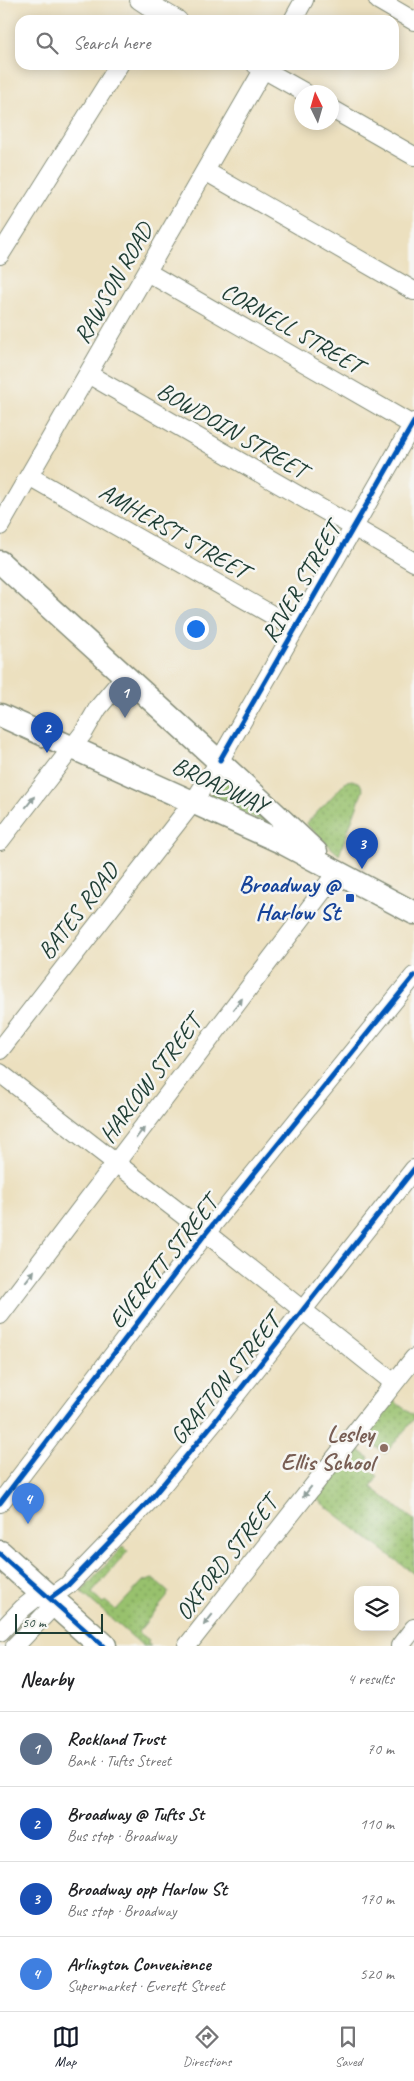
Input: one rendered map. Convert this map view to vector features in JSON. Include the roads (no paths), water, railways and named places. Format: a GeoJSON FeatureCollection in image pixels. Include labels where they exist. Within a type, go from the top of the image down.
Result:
{"type":"FeatureCollection","features":[{"type":"Feature","properties":{"kind":"highway"},"geometry":{"type":"LineString","coordinates":[[0,1554],[103,1646]]}},
{"type":"Feature","properties":{"kind":"main road"},"geometry":{"type":"LineString","coordinates":[[0,562],[124,677],[220,760],[337,872]]}},
{"type":"Feature","properties":{"kind":"main road","name":"BROADWAY"},"geometry":{"type":"LineString","coordinates":[[0,715],[194,801],[281,842],[414,913]]}},
{"type":"Feature","properties":{"kind":"street"},"geometry":{"type":"LineString","coordinates":[[139,0],[167,15]]}},
{"type":"Feature","properties":{"kind":"street"},"geometry":{"type":"LineString","coordinates":[[296,15],[304,0]]}},
{"type":"Feature","properties":{"kind":"street"},"geometry":{"type":"LineString","coordinates":[[378,0],[414,21]]}},
{"type":"Feature","properties":{"kind":"street"},"geometry":{"type":"LineString","coordinates":[[0,255],[116,70]]}},
{"type":"Feature","properties":{"kind":"street","name":"RAWSON ROAD"},"geometry":{"type":"LineString","coordinates":[[0,526],[205,171],[260,70]]}},
{"type":"Feature","properties":{"kind":"street"},"geometry":{"type":"LineString","coordinates":[[267,70],[294,86]]}},
{"type":"Feature","properties":{"kind":"street"},"geometry":{"type":"LineString","coordinates":[[339,112],[414,156]]}},
{"type":"Feature","properties":{"kind":"street"},"geometry":{"type":"LineString","coordinates":[[205,171],[414,291]]}},
{"type":"Feature","properties":{"kind":"street","name":"CORNELL STREET"},"geometry":{"type":"LineString","coordinates":[[147,272],[413,424]]}},
{"type":"Feature","properties":{"kind":"street","name":"BOWDOIN STREET"},"geometry":{"type":"LineString","coordinates":[[88,374],[414,562]]}},
{"type":"Feature","properties":{"kind":"street","name":"RIVER STREET"},"geometry":{"type":"LineString","coordinates":[[194,801],[220,760],[413,424]]}},
{"type":"Feature","properties":{"kind":"street","name":"AMHERST STREET"},"geometry":{"type":"LineString","coordinates":[[29,476],[295,628]]}},
{"type":"Feature","properties":{"kind":"street"},"geometry":{"type":"LineString","coordinates":[[0,840],[84,732],[98,708],[124,677]]}},
{"type":"Feature","properties":{"kind":"street","name":"BATES ROAD"},"geometry":{"type":"LineString","coordinates":[[0,1050],[194,801]]}},
{"type":"Feature","properties":{"kind":"street","name":"HARLOW STREET"},"geometry":{"type":"LineString","coordinates":[[0,1314],[337,872]]}},
{"type":"Feature","properties":{"kind":"street","name":"EVERETT STREET"},"geometry":{"type":"LineString","coordinates":[[0,1503],[206,1233],[414,976]]}},
{"type":"Feature","properties":{"kind":"street"},"geometry":{"type":"LineString","coordinates":[[0,1073],[206,1233],[394,1384]]}},
{"type":"Feature","properties":{"kind":"street","name":"GRAFTON STREET"},"geometry":{"type":"LineString","coordinates":[[50,1598],[68,1585],[150,1500],[414,1169]]}},
{"type":"Feature","properties":{"kind":"street","name":"OXFORD STREET"},"geometry":{"type":"LineString","coordinates":[[187,1646],[414,1358]]}},
{"type":"Feature","properties":{"kind":"street"},"geometry":{"type":"LineString","coordinates":[[0,1632],[23,1608],[50,1598]]}},
{"type":"Feature","properties":{"kind":"street"},"geometry":{"type":"LineString","coordinates":[[15,1646],[50,1598]]}},
{"type":"Feature","properties":{"kind":"street"},"geometry":{"type":"LineString","coordinates":[[400,1646],[414,1628]]}},
{"type":"Feature","properties":{"kind":"place","name":"Rockland Trust"},"geometry":{"type":"Point","coordinates":[125,718]}},
{"type":"Feature","properties":{"kind":"place","name":"Broadway @ Tufts St"},"geometry":{"type":"Point","coordinates":[47,753]}},
{"type":"Feature","properties":{"kind":"place","name":"Broadway opp Harlow St"},"geometry":{"type":"Point","coordinates":[362,869]}},
{"type":"Feature","properties":{"kind":"place","name":"Broadway @ Harlow St"},"geometry":{"type":"Point","coordinates":[350,898]}},
{"type":"Feature","properties":{"kind":"place","name":"Lesley Ellis School"},"geometry":{"type":"Point","coordinates":[384,1448]}},
{"type":"Feature","properties":{"kind":"place","name":"Arlington Convenience"},"geometry":{"type":"Point","coordinates":[28,1524]}}]}
